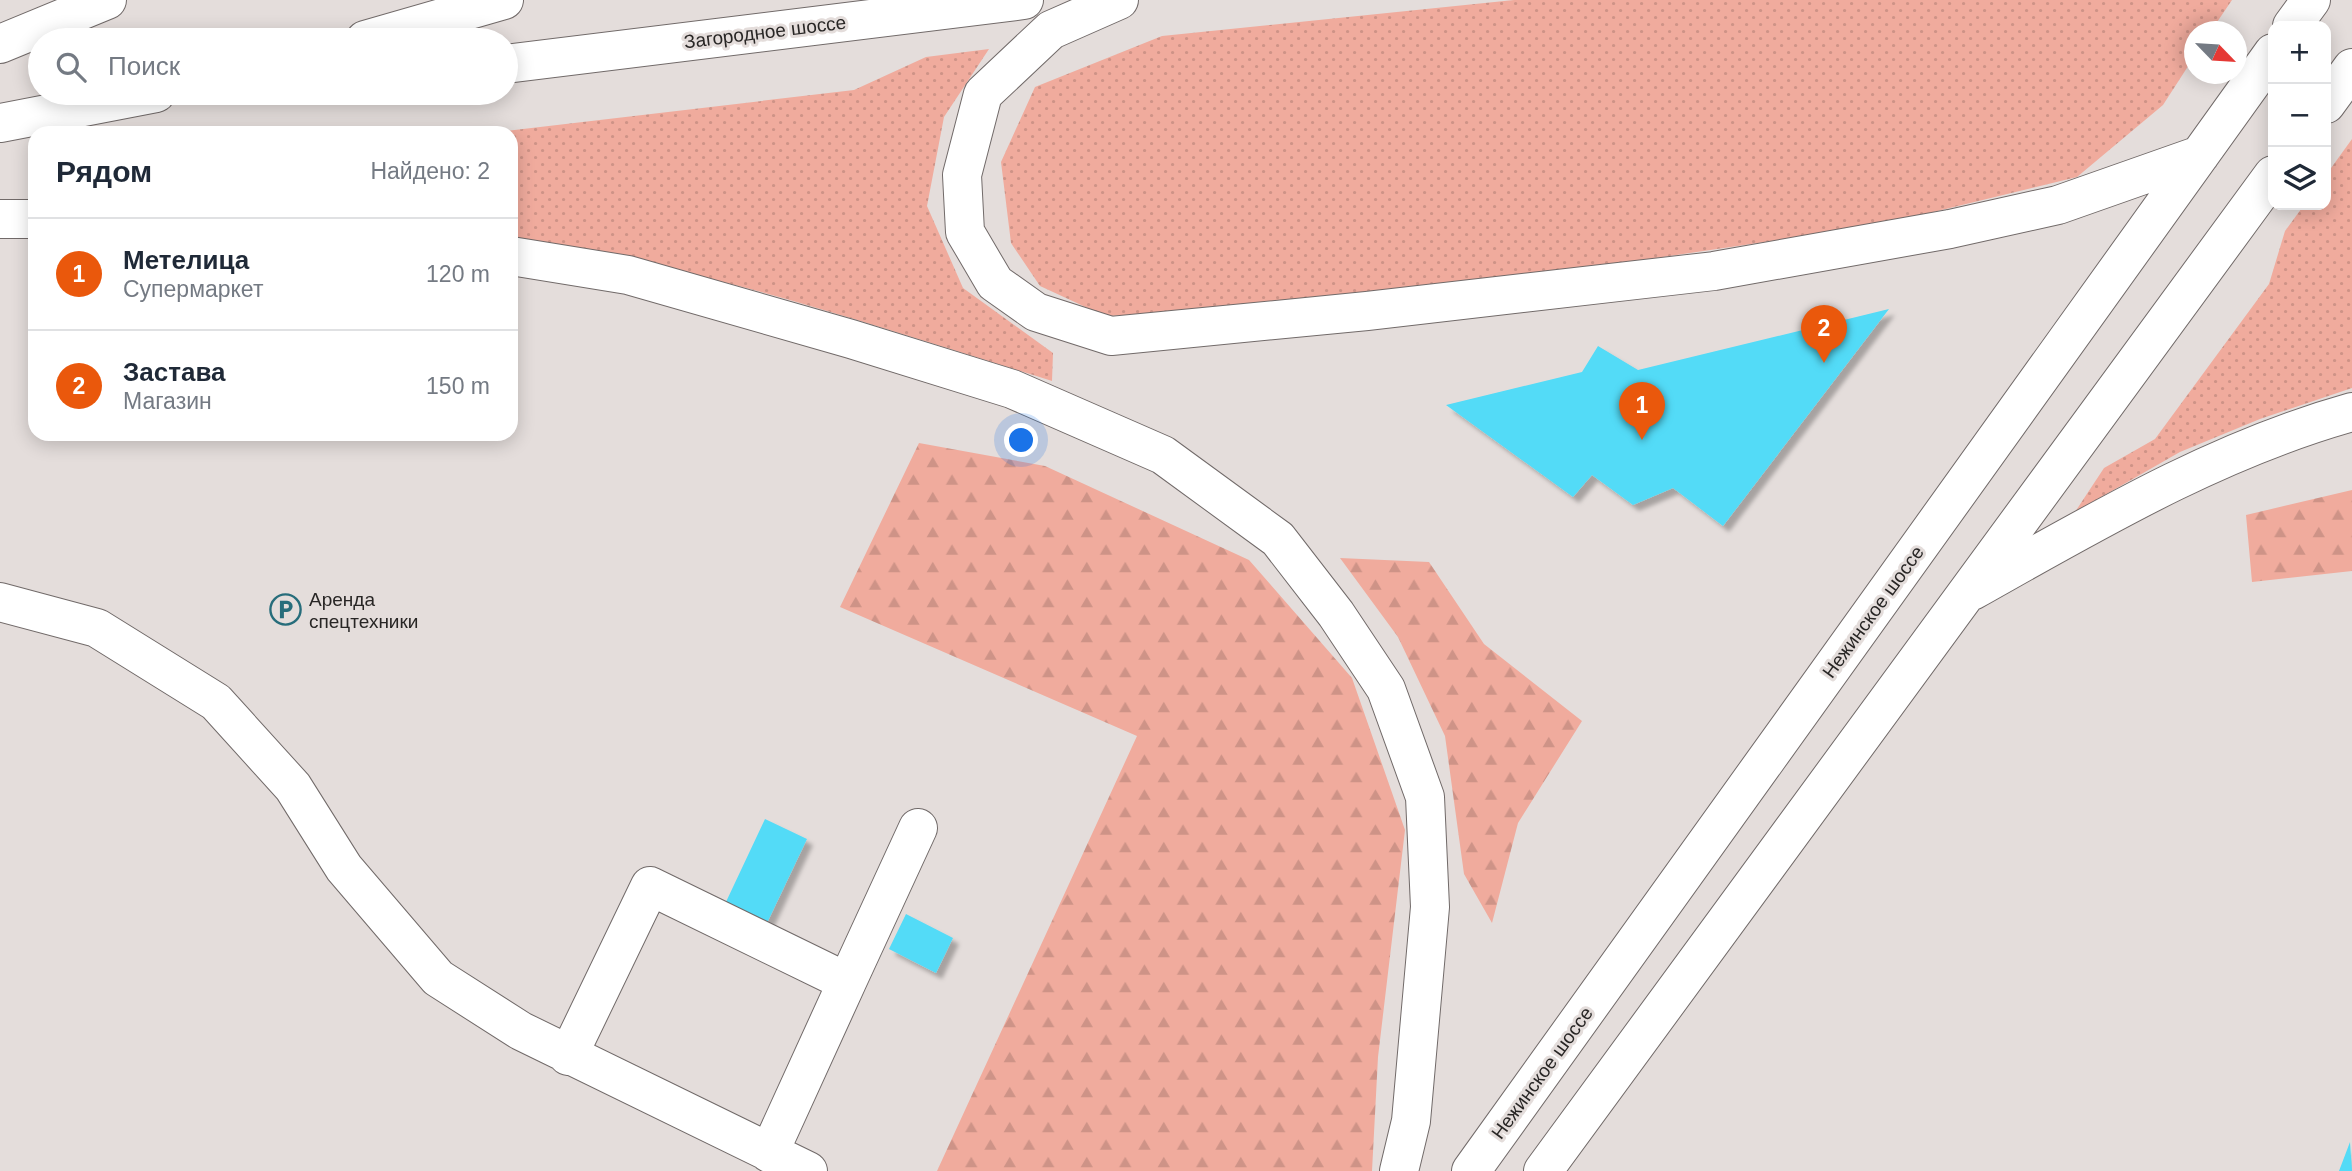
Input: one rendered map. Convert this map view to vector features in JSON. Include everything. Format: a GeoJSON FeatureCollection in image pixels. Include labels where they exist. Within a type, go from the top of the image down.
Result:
{"type":"FeatureCollection","features":[{"type":"Feature","properties":{"kind":"main road"},"geometry":{"type":"LineString","coordinates":[[39,28],[107,0]]}},
{"type":"Feature","properties":{"kind":"main road"},"geometry":{"type":"LineString","coordinates":[[407,28],[504,0]]}},
{"type":"Feature","properties":{"kind":"main road","name":"Загородное шоссе"},"geometry":{"type":"LineString","coordinates":[[518,63],[1024,0]]}},
{"type":"Feature","properties":{"kind":"main road"},"geometry":{"type":"LineString","coordinates":[[1118,0],[1051,30],[983,94],[962,175],[965,232],[995,283],[1036,312],[1111,336],[1367,311],[1714,271],[1950,229],[2058,205],[2200,155]]}},
{"type":"Feature","properties":{"kind":"main road"},"geometry":{"type":"LineString","coordinates":[[2296,21],[2311,0]]}},
{"type":"Feature","properties":{"kind":"main road"},"geometry":{"type":"LineString","coordinates":[[0,44],[28,32]]}},
{"type":"Feature","properties":{"kind":"main road","name":"Нежинское шоссе"},"geometry":{"type":"LineString","coordinates":[[1471,1171],[2268,59]]}},
{"type":"Feature","properties":{"kind":"main road"},"geometry":{"type":"LineString","coordinates":[[2331,97],[2352,68]]}},
{"type":"Feature","properties":{"kind":"main road"},"geometry":{"type":"LineString","coordinates":[[0,123],[94,105]]}},
{"type":"Feature","properties":{"kind":"main road"},"geometry":{"type":"LineString","coordinates":[[1544,1171],[1961,597],[2268,182]]}},
{"type":"Feature","properties":{"kind":"main road"},"geometry":{"type":"LineString","coordinates":[[0,219],[28,219]]}},
{"type":"Feature","properties":{"kind":"main road"},"geometry":{"type":"LineString","coordinates":[[518,257],[628,275],[851,338],[1012,389],[1163,455],[1278,539],[1336,614],[1386,689],[1425,797],[1430,907],[1411,1121],[1399,1171]]}},
{"type":"Feature","properties":{"kind":"main road"},"geometry":{"type":"LineString","coordinates":[[1961,597],[2155,490],[2287,430],[2352,412]]}},
{"type":"Feature","properties":{"kind":"main road"},"geometry":{"type":"LineString","coordinates":[[0,602],[97,628],[215,702],[293,787],[344,868],[438,978],[521,1031],[568,1056],[808,1171]]}},
{"type":"Feature","properties":{"kind":"main road"},"geometry":{"type":"LineString","coordinates":[[769,1153],[918,828]]}},
{"type":"Feature","properties":{"kind":"main road"},"geometry":{"type":"LineString","coordinates":[[568,1056],[650,886],[847,982]]}},
{"type":"Feature","properties":{"kind":"green space"},"geometry":{"type":"Polygon","coordinates":[[[1514,0],[2232,0],[2218,21],[2184,21],[2184,72],[2163,105],[2077,177],[1880,225],[1554,273],[1216,312],[1105,316],[1040,286],[1011,243],[1001,162],[1035,87],[1162,36],[1514,0]]]}},
{"type":"Feature","properties":{"kind":"green space"},"geometry":{"type":"Polygon","coordinates":[[[989,49],[944,117],[927,206],[963,288],[1053,353],[1052,381],[851,318],[717,280],[580,250],[518,241],[518,130],[854,90],[926,57],[989,49]]]}},
{"type":"Feature","properties":{"kind":"green space"},"geometry":{"type":"Polygon","coordinates":[[[2352,139],[2352,388],[2260,419],[2180,452],[2075,512],[2104,468],[2155,439],[2269,284],[2285,231],[2300,210],[2331,210],[2331,168],[2352,139]]]}},
{"type":"Feature","properties":{"kind":"green space"},"geometry":{"type":"Polygon","coordinates":[[[919,443],[1045,466],[1249,560],[1352,678],[1405,830],[1378,1057],[1372,1171],[937,1171],[1137,736],[840,607],[919,443]]]}},
{"type":"Feature","properties":{"kind":"green space"},"geometry":{"type":"Polygon","coordinates":[[[2352,490],[2352,571],[2252,582],[2246,515],[2352,490]]]}},
{"type":"Feature","properties":{"kind":"green space"},"geometry":{"type":"Polygon","coordinates":[[[1340,558],[1429,562],[1484,644],[1582,721],[1518,823],[1492,923],[1464,874],[1445,736],[1398,637],[1340,558]]]}},
{"type":"Feature","properties":{"kind":"building"},"geometry":{"type":"Polygon","coordinates":[[[1889,309],[1723,526],[1673,488],[1633,505],[1592,475],[1573,497],[1446,405],[1582,372],[1598,346],[1638,370],[1889,309]]]}},
{"type":"Feature","properties":{"kind":"building"},"geometry":{"type":"Polygon","coordinates":[[[765,819],[807,839],[767,923],[725,904],[765,819]]]}},
{"type":"Feature","properties":{"kind":"building"},"geometry":{"type":"Polygon","coordinates":[[[906,914],[953,938],[936,973],[889,949],[906,914]]]}},
{"type":"Feature","properties":{"kind":"building"},"geometry":{"type":"Polygon","coordinates":[[[2350,1142],[2352,1171],[2339,1171],[2350,1142]]]}},
{"type":"Feature","properties":{"kind":"place","name":"Застава"},"geometry":{"type":"Point","coordinates":[1824,363]}},
{"type":"Feature","properties":{"kind":"place","name":"Метелица"},"geometry":{"type":"Point","coordinates":[1642,440]}},
{"type":"Feature","properties":{"kind":"place","name":"Аренда спецтехники"},"geometry":{"type":"Point","coordinates":[286,610]}}]}
